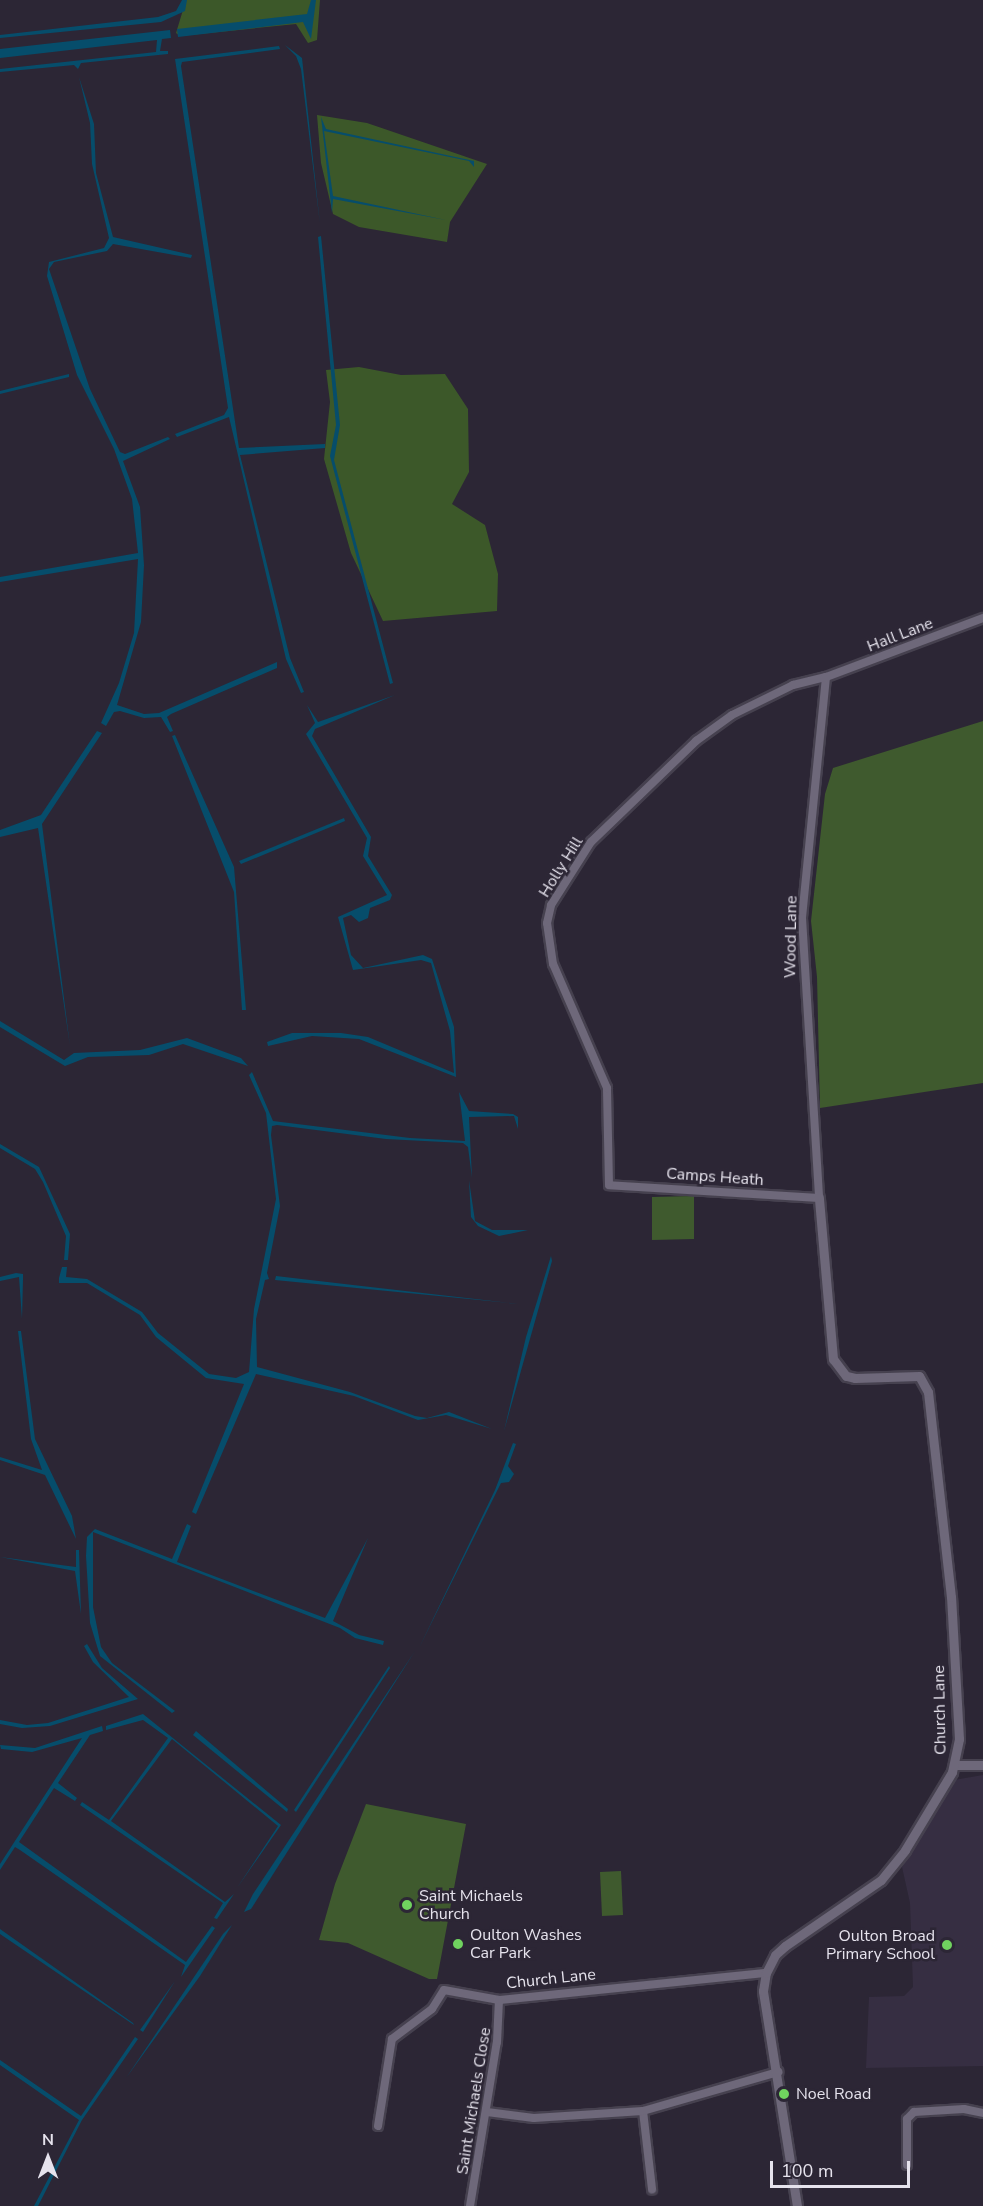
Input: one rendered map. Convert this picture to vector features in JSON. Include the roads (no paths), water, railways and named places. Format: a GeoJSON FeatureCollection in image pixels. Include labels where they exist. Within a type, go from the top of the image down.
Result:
{"type":"FeatureCollection","features":[{"type":"Feature","properties":{"kind":"street","name":"Hall Lane"},"geometry":{"type":"LineString","coordinates":[[826,677],[983,618]]}},
{"type":"Feature","properties":{"kind":"street","name":"Holly Hill"},"geometry":{"type":"LineString","coordinates":[[609,1185],[607,1088],[553,964],[547,923],[551,906],[591,842],[696,741],[732,715],[782,690],[826,677]]}},
{"type":"Feature","properties":{"kind":"street","name":"Wood Lane"},"geometry":{"type":"LineString","coordinates":[[819,1198],[802,918],[826,677]]}},
{"type":"Feature","properties":{"kind":"street","name":"Camps Heath"},"geometry":{"type":"LineString","coordinates":[[609,1185],[819,1198]]}},
{"type":"Feature","properties":{"kind":"street","name":"Church Lane"},"geometry":{"type":"LineString","coordinates":[[378,2126],[392,2039],[432,2009],[444,1990],[499,2000],[766,1973],[775,1955],[785,1946],[881,1880],[905,1850],[955,1765],[959,1739],[951,1597],[928,1392],[919,1376],[855,1378],[846,1376],[833,1359],[819,1198]]}},
{"type":"Feature","properties":{"kind":"street"},"geometry":{"type":"LineString","coordinates":[[955,1765],[983,1765]]}},
{"type":"Feature","properties":{"kind":"street"},"geometry":{"type":"LineString","coordinates":[[766,1973],[763,1991],[778,2072],[797,2206]]}},
{"type":"Feature","properties":{"kind":"street","name":"Saint Michaels Close"},"geometry":{"type":"LineString","coordinates":[[470,2206],[487,2112],[500,2020],[499,2000]]}},
{"type":"Feature","properties":{"kind":"street"},"geometry":{"type":"LineString","coordinates":[[487,2112],[534,2118],[643,2111],[778,2072]]}},
{"type":"Feature","properties":{"kind":"street"},"geometry":{"type":"LineString","coordinates":[[907,2165],[908,2119],[914,2112],[964,2109],[983,2113]]}},
{"type":"Feature","properties":{"kind":"street"},"geometry":{"type":"LineString","coordinates":[[643,2111],[652,2189]]}},
{"type":"Feature","properties":{"kind":"water"},"geometry":{"type":"Polygon","coordinates":[[[182,0],[187,0],[185,11],[161,22],[0,38],[0,35],[158,17],[176,11],[182,0]]]}},
{"type":"Feature","properties":{"kind":"water"},"geometry":{"type":"Polygon","coordinates":[[[311,0],[316,0],[311,39],[303,22],[178,37],[177,29],[307,14],[311,0]]]}},
{"type":"Feature","properties":{"kind":"water"},"geometry":{"type":"Polygon","coordinates":[[[170,30],[171,38],[162,39],[160,51],[168,51],[168,54],[81,63],[78,69],[74,65],[0,72],[0,69],[156,52],[157,40],[0,58],[0,49],[170,30]]]}},
{"type":"Feature","properties":{"kind":"water"},"geometry":{"type":"Polygon","coordinates":[[[285,45],[302,58],[320,224],[301,69],[296,56],[285,45]]]}},
{"type":"Feature","properties":{"kind":"water"},"geometry":{"type":"Polygon","coordinates":[[[279,46],[280,49],[182,62],[181,66],[239,448],[325,444],[325,448],[240,455],[290,658],[304,692],[301,693],[286,659],[229,417],[177,437],[175,434],[224,415],[228,408],[175,59],[279,46]]]}},
{"type":"Feature","properties":{"kind":"water"},"geometry":{"type":"Polygon","coordinates":[[[79,77],[94,124],[96,173],[113,237],[192,255],[191,258],[113,244],[107,251],[54,262],[49,269],[90,389],[120,452],[125,454],[168,437],[170,439],[123,461],[140,507],[144,565],[141,622],[117,705],[144,714],[159,713],[277,662],[277,668],[171,714],[167,717],[173,731],[170,732],[161,717],[144,718],[120,711],[114,712],[106,726],[101,723],[119,683],[134,633],[138,559],[0,582],[0,577],[138,553],[132,499],[114,449],[77,375],[47,276],[49,262],[104,248],[109,238],[92,164],[90,123],[79,77]]]}},
{"type":"Feature","properties":{"kind":"water"},"geometry":{"type":"Polygon","coordinates":[[[321,117],[326,129],[474,161],[474,167],[469,161],[324,131],[333,196],[446,220],[333,199],[332,213],[321,117]]]}},
{"type":"Feature","properties":{"kind":"water"},"geometry":{"type":"Polygon","coordinates":[[[321,236],[340,425],[334,460],[393,683],[390,684],[330,456],[336,425],[318,237],[321,236]]]}},
{"type":"Feature","properties":{"kind":"water"},"geometry":{"type":"Polygon","coordinates":[[[69,374],[69,377],[0,394],[0,391],[69,374]]]}},
{"type":"Feature","properties":{"kind":"water"},"geometry":{"type":"Polygon","coordinates":[[[395,695],[315,729],[312,736],[371,837],[368,856],[392,895],[390,900],[370,908],[368,918],[359,922],[351,915],[343,918],[351,955],[363,968],[423,955],[432,959],[454,1027],[456,1077],[359,1039],[312,1036],[268,1046],[267,1042],[292,1033],[341,1033],[368,1037],[454,1073],[450,1031],[431,963],[421,960],[353,970],[338,917],[387,895],[363,856],[367,838],[306,734],[315,723],[307,705],[318,722],[395,695]]]}},
{"type":"Feature","properties":{"kind":"water"},"geometry":{"type":"Polygon","coordinates":[[[97,731],[102,733],[42,824],[70,1046],[38,828],[0,837],[0,830],[41,815],[97,731]]]}},
{"type":"Feature","properties":{"kind":"water"},"geometry":{"type":"Polygon","coordinates":[[[175,735],[234,867],[246,1010],[242,1010],[234,892],[172,736],[175,735]]]}},
{"type":"Feature","properties":{"kind":"water"},"geometry":{"type":"Polygon","coordinates":[[[344,818],[345,821],[241,864],[239,861],[344,818]]]}},
{"type":"Feature","properties":{"kind":"water"},"geometry":{"type":"Polygon","coordinates":[[[0,1021],[64,1060],[74,1053],[140,1050],[187,1038],[241,1058],[248,1066],[183,1044],[149,1055],[88,1057],[65,1066],[0,1027],[0,1021]]]}},
{"type":"Feature","properties":{"kind":"water"},"geometry":{"type":"Polygon","coordinates":[[[252,1072],[273,1121],[410,1138],[465,1141],[459,1092],[469,1111],[513,1114],[518,1117],[518,1129],[514,1116],[469,1117],[472,1178],[468,1147],[463,1143],[386,1139],[277,1125],[272,1126],[271,1135],[280,1206],[267,1273],[269,1279],[265,1280],[256,1319],[257,1367],[350,1392],[415,1416],[427,1418],[449,1412],[492,1429],[446,1415],[418,1420],[354,1396],[256,1374],[196,1514],[192,1512],[244,1384],[206,1378],[156,1337],[140,1315],[87,1283],[59,1283],[59,1278],[62,1267],[67,1267],[66,1277],[87,1279],[142,1312],[158,1333],[209,1374],[236,1378],[249,1372],[254,1309],[276,1199],[266,1113],[249,1075],[252,1072]]]}},
{"type":"Feature","properties":{"kind":"water"},"geometry":{"type":"Polygon","coordinates":[[[0,1144],[39,1167],[70,1234],[68,1260],[64,1260],[66,1236],[43,1182],[35,1169],[0,1148],[0,1144]]]}},
{"type":"Feature","properties":{"kind":"water"},"geometry":{"type":"Polygon","coordinates":[[[469,1180],[475,1221],[492,1230],[528,1230],[499,1236],[478,1226],[471,1217],[469,1180]]]}},
{"type":"Feature","properties":{"kind":"water"},"geometry":{"type":"Polygon","coordinates":[[[551,1256],[552,1261],[504,1431],[526,1337],[551,1256]]]}},
{"type":"Feature","properties":{"kind":"water"},"geometry":{"type":"Polygon","coordinates":[[[16,1273],[23,1274],[22,1319],[19,1277],[0,1281],[0,1277],[16,1273]]]}},
{"type":"Feature","properties":{"kind":"water"},"geometry":{"type":"Polygon","coordinates":[[[276,1276],[353,1285],[519,1304],[275,1280],[276,1276]]]}},
{"type":"Feature","properties":{"kind":"water"},"geometry":{"type":"Polygon","coordinates":[[[18,1331],[21,1331],[35,1439],[72,1516],[76,1539],[45,1475],[0,1460],[0,1457],[42,1470],[31,1439],[18,1331]]]}},
{"type":"Feature","properties":{"kind":"water"},"geometry":{"type":"Polygon","coordinates":[[[513,1443],[516,1444],[508,1466],[514,1474],[509,1482],[501,1483],[419,1648],[495,1490],[513,1443]]]}},
{"type":"Feature","properties":{"kind":"water"},"geometry":{"type":"Polygon","coordinates":[[[187,1524],[191,1526],[177,1562],[325,1618],[368,1538],[333,1621],[359,1635],[384,1641],[383,1645],[355,1638],[340,1628],[93,1532],[93,1607],[101,1647],[112,1663],[175,1711],[172,1713],[100,1656],[90,1623],[87,1537],[95,1529],[172,1559],[187,1524]]]}},
{"type":"Feature","properties":{"kind":"water"},"geometry":{"type":"Polygon","coordinates":[[[76,1550],[79,1550],[81,1614],[75,1571],[0,1557],[76,1567],[76,1550]]]}},
{"type":"Feature","properties":{"kind":"water"},"geometry":{"type":"Polygon","coordinates":[[[87,1644],[102,1668],[138,1699],[50,1726],[22,1728],[0,1724],[0,1720],[27,1725],[48,1723],[129,1697],[93,1662],[84,1646],[87,1644]]]}},
{"type":"Feature","properties":{"kind":"water"},"geometry":{"type":"Polygon","coordinates":[[[415,1651],[251,1909],[244,1912],[253,1894],[415,1651]]]}},
{"type":"Feature","properties":{"kind":"water"},"geometry":{"type":"Polygon","coordinates":[[[389,1666],[390,1668],[296,1812],[294,1810],[389,1666]]]}},
{"type":"Feature","properties":{"kind":"water"},"geometry":{"type":"Polygon","coordinates":[[[143,1714],[281,1825],[237,1888],[278,1826],[172,1739],[111,1821],[225,1902],[234,1894],[217,1919],[214,1918],[223,1903],[80,1805],[82,1802],[109,1820],[168,1738],[143,1720],[106,1730],[106,1726],[143,1714]]]}},
{"type":"Feature","properties":{"kind":"water"},"geometry":{"type":"Polygon","coordinates":[[[102,1726],[103,1731],[90,1735],[58,1783],[77,1798],[75,1801],[54,1788],[19,1842],[186,1962],[212,1926],[215,1928],[181,1977],[185,1965],[15,1847],[0,1870],[0,1864],[82,1738],[32,1752],[1,1749],[0,1745],[35,1748],[102,1726]]]}},
{"type":"Feature","properties":{"kind":"water"},"geometry":{"type":"Polygon","coordinates":[[[196,1731],[288,1809],[287,1812],[193,1735],[196,1731]]]}},
{"type":"Feature","properties":{"kind":"water"},"geometry":{"type":"Polygon","coordinates":[[[232,1925],[200,1976],[126,2078],[223,1934],[232,1925]]]}},
{"type":"Feature","properties":{"kind":"water"},"geometry":{"type":"Polygon","coordinates":[[[0,1929],[133,2023],[134,2025],[0,1934],[0,1929]]]}},
{"type":"Feature","properties":{"kind":"water"},"geometry":{"type":"Polygon","coordinates":[[[175,1981],[143,2032],[140,2030],[175,1981]]]}},
{"type":"Feature","properties":{"kind":"water"},"geometry":{"type":"Polygon","coordinates":[[[135,2037],[138,2039],[82,2120],[38,2206],[34,2206],[79,2120],[0,2065],[0,2060],[81,2116],[135,2037]]]}},
{"type":"Feature","properties":{"kind":"place","name":"Saint Michaels Church"},"geometry":{"type":"Point","coordinates":[407,1905]}},
{"type":"Feature","properties":{"kind":"place","name":"Oulton Washes Car Park"},"geometry":{"type":"Point","coordinates":[458,1944]}},
{"type":"Feature","properties":{"kind":"place","name":"Oulton Broad Primary School"},"geometry":{"type":"Point","coordinates":[947,1945]}},
{"type":"Feature","properties":{"kind":"place","name":"Noel Road"},"geometry":{"type":"Point","coordinates":[784,2094]}}]}
